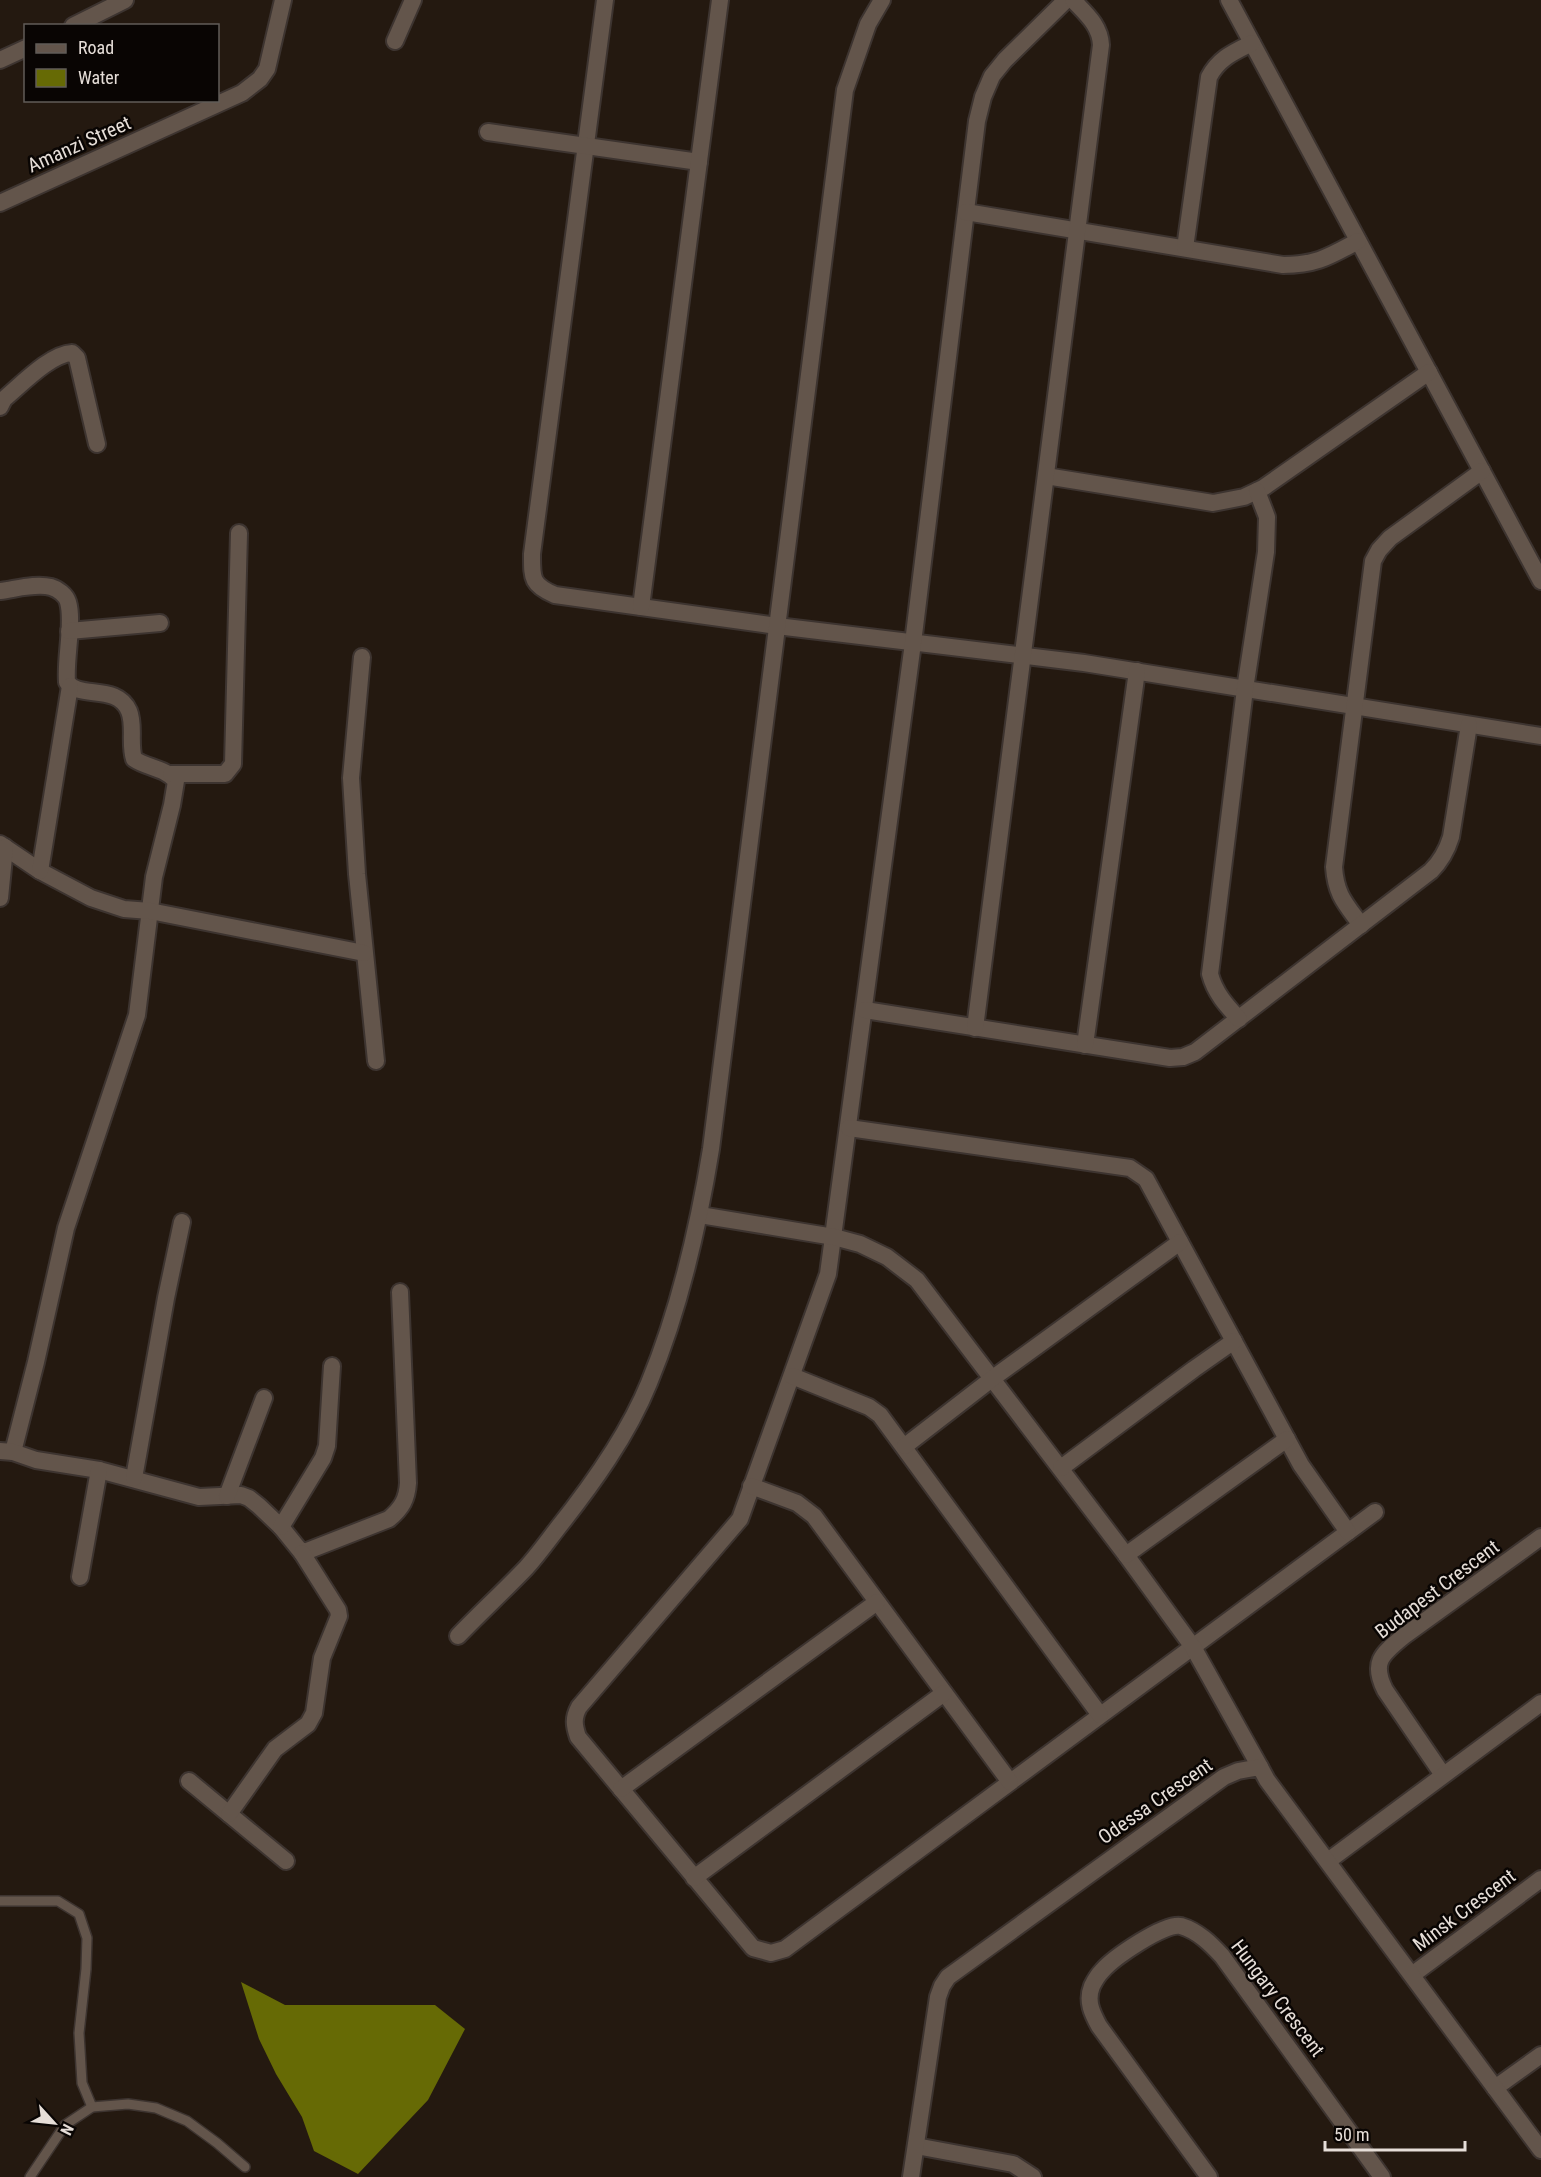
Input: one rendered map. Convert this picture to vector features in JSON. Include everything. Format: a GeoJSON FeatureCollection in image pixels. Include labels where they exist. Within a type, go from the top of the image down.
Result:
{"type":"FeatureCollection","features":[{"type":"Feature","properties":{"kind":"street"},"geometry":{"type":"LineString","coordinates":[[77,24],[125,0]]}},
{"type":"Feature","properties":{"kind":"street","name":"Amanzi Street"},"geometry":{"type":"LineString","coordinates":[[0,203],[253,86],[267,69],[283,0]]}},
{"type":"Feature","properties":{"kind":"street"},"geometry":{"type":"LineString","coordinates":[[395,41],[413,0]]}},
{"type":"Feature","properties":{"kind":"street"},"geometry":{"type":"LineString","coordinates":[[605,0],[532,554],[532,574],[537,585],[555,595],[777,626],[1137,671],[1541,736]]}},
{"type":"Feature","properties":{"kind":"street"},"geometry":{"type":"LineString","coordinates":[[641,607],[720,0]]}},
{"type":"Feature","properties":{"kind":"street"},"geometry":{"type":"LineString","coordinates":[[458,1636],[527,1567],[614,1450],[649,1384],[691,1256],[711,1149],[846,90],[868,24],[882,0]]}},
{"type":"Feature","properties":{"kind":"street"},"geometry":{"type":"LineString","coordinates":[[1066,0],[1005,60],[992,76],[983,97],[977,121],[913,642],[828,1274],[740,1520],[579,1707],[574,1716],[574,1726],[578,1737],[753,1948],[771,1953],[785,1948],[1375,1512]]}},
{"type":"Feature","properties":{"kind":"street"},"geometry":{"type":"LineString","coordinates":[[975,1028],[1101,45],[1096,24],[1073,0]]}},
{"type":"Feature","properties":{"kind":"street"},"geometry":{"type":"LineString","coordinates":[[1229,0],[1541,581]]}},
{"type":"Feature","properties":{"kind":"street"},"geometry":{"type":"LineString","coordinates":[[1185,248],[1209,76],[1215,66],[1227,55],[1252,43]]}},
{"type":"Feature","properties":{"kind":"street"},"geometry":{"type":"LineString","coordinates":[[0,60],[24,49]]}},
{"type":"Feature","properties":{"kind":"street"},"geometry":{"type":"LineString","coordinates":[[488,132],[699,162]]}},
{"type":"Feature","properties":{"kind":"street"},"geometry":{"type":"LineString","coordinates":[[966,212],[1283,265],[1302,265],[1322,261],[1358,241]]}},
{"type":"Feature","properties":{"kind":"street"},"geometry":{"type":"LineString","coordinates":[[0,407],[4,399],[44,366],[65,353],[72,353],[77,358],[97,444]]}},
{"type":"Feature","properties":{"kind":"street"},"geometry":{"type":"LineString","coordinates":[[1046,477],[1213,503],[1244,497],[1257,491],[1429,372]]}},
{"type":"Feature","properties":{"kind":"street"},"geometry":{"type":"LineString","coordinates":[[1362,925],[1340,896],[1335,885],[1334,867],[1374,561],[1379,549],[1390,538],[1482,471]]}},
{"type":"Feature","properties":{"kind":"street"},"geometry":{"type":"LineString","coordinates":[[1239,1019],[1220,998],[1213,987],[1210,974],[1245,689],[1266,552],[1267,517],[1257,491]]}},
{"type":"Feature","properties":{"kind":"street"},"geometry":{"type":"LineString","coordinates":[[70,686],[106,693],[122,702],[130,714],[134,759],[148,767],[171,774],[225,774],[233,764],[239,533]]}},
{"type":"Feature","properties":{"kind":"street"},"geometry":{"type":"LineString","coordinates":[[0,591],[48,586],[58,590],[68,600],[69,631],[66,664],[67,682],[70,686],[40,871]]}},
{"type":"Feature","properties":{"kind":"street"},"geometry":{"type":"LineString","coordinates":[[69,631],[160,623]]}},
{"type":"Feature","properties":{"kind":"street"},"geometry":{"type":"LineString","coordinates":[[362,657],[351,778],[357,874],[376,1061]]}},
{"type":"Feature","properties":{"kind":"street"},"geometry":{"type":"LineString","coordinates":[[1085,1045],[1137,671]]}},
{"type":"Feature","properties":{"kind":"street"},"geometry":{"type":"LineString","coordinates":[[865,1010],[1170,1058],[1184,1057],[1195,1052],[1431,871],[1447,850],[1451,837],[1469,725]]}},
{"type":"Feature","properties":{"kind":"street"},"geometry":{"type":"LineString","coordinates":[[171,774],[176,781],[154,877],[137,1015],[66,1228],[36,1362],[7,1451],[36,1460],[134,1478],[199,1497],[241,1495],[249,1498],[281,1527],[302,1553],[338,1610],[339,1616],[322,1658],[314,1713],[308,1724],[275,1749],[229,1814]]}},
{"type":"Feature","properties":{"kind":"street"},"geometry":{"type":"LineString","coordinates":[[3,846],[40,871],[91,898],[124,909],[150,911],[364,953]]}},
{"type":"Feature","properties":{"kind":"street"},"geometry":{"type":"LineString","coordinates":[[0,898],[3,846]]}},
{"type":"Feature","properties":{"kind":"street"},"geometry":{"type":"LineString","coordinates":[[849,1128],[1130,1168],[1146,1179],[1301,1466],[1348,1532]]}},
{"type":"Feature","properties":{"kind":"street"},"geometry":{"type":"LineString","coordinates":[[700,1215],[860,1244],[887,1257],[917,1280],[1061,1468],[1193,1647],[1267,1780],[1541,2150]]}},
{"type":"Feature","properties":{"kind":"street"},"geometry":{"type":"LineString","coordinates":[[134,1478],[165,1298],[182,1222]]}},
{"type":"Feature","properties":{"kind":"street"},"geometry":{"type":"LineString","coordinates":[[905,1446],[993,1378],[1180,1242]]}},
{"type":"Feature","properties":{"kind":"street"},"geometry":{"type":"LineString","coordinates":[[302,1553],[389,1519],[400,1509],[407,1496],[400,1292]]}},
{"type":"Feature","properties":{"kind":"street"},"geometry":{"type":"LineString","coordinates":[[1061,1468],[1234,1341]]}},
{"type":"Feature","properties":{"kind":"street"},"geometry":{"type":"LineString","coordinates":[[281,1527],[323,1458],[327,1446],[332,1366]]}},
{"type":"Feature","properties":{"kind":"street"},"geometry":{"type":"LineString","coordinates":[[792,1376],[869,1407],[880,1415],[905,1446],[1100,1715]]}},
{"type":"Feature","properties":{"kind":"street"},"geometry":{"type":"LineString","coordinates":[[228,1496],[264,1398]]}},
{"type":"Feature","properties":{"kind":"street"},"geometry":{"type":"LineString","coordinates":[[1126,1555],[1287,1439]]}},
{"type":"Feature","properties":{"kind":"street"},"geometry":{"type":"LineString","coordinates":[[80,1577],[99,1470]]}},
{"type":"Feature","properties":{"kind":"street"},"geometry":{"type":"LineString","coordinates":[[752,1486],[797,1503],[814,1516],[1010,1782]]}},
{"type":"Feature","properties":{"kind":"street","name":"Budapest Crescent"},"geometry":{"type":"LineString","coordinates":[[1443,1775],[1378,1677],[1382,1658],[1388,1649],[1404,1636],[1541,1537]]}},
{"type":"Feature","properties":{"kind":"street"},"geometry":{"type":"LineString","coordinates":[[621,1789],[877,1602]]}},
{"type":"Feature","properties":{"kind":"street"},"geometry":{"type":"LineString","coordinates":[[694,1878],[944,1693]]}},
{"type":"Feature","properties":{"kind":"street"},"geometry":{"type":"LineString","coordinates":[[1328,1861],[1541,1703]]}},
{"type":"Feature","properties":{"kind":"street","name":"Odessa Crescent"},"geometry":{"type":"LineString","coordinates":[[911,2177],[938,1997],[948,1977],[1224,1777],[1238,1771],[1260,1767]]}},
{"type":"Feature","properties":{"kind":"street"},"geometry":{"type":"LineString","coordinates":[[189,1781],[286,1861]]}},
{"type":"Feature","properties":{"kind":"street","name":"Minsk Crescent"},"geometry":{"type":"LineString","coordinates":[[1412,1975],[1541,1879]]}},
{"type":"Feature","properties":{"kind":"street","name":"Hungary Crescent"},"geometry":{"type":"LineString","coordinates":[[1209,2177],[1099,2026],[1091,2011],[1089,1998],[1092,1986],[1101,1971],[1114,1960],[1162,1929],[1179,1925],[1209,1942],[1222,1956],[1382,2177]]}},
{"type":"Feature","properties":{"kind":"street"},"geometry":{"type":"LineString","coordinates":[[1496,2088],[1541,2055]]}},
{"type":"Feature","properties":{"kind":"street"},"geometry":{"type":"LineString","coordinates":[[916,2146],[1013,2164],[1033,2177]]}},
{"type":"Feature","properties":{"kind":"lane"},"geometry":{"type":"LineString","coordinates":[[0,1901],[58,1901],[79,1914],[87,1938],[79,2032],[82,2083],[92,2108]]}},
{"type":"Feature","properties":{"kind":"lane"},"geometry":{"type":"LineString","coordinates":[[30,2177],[65,2125],[92,2108],[128,2104],[156,2108],[187,2121],[245,2167]]}},
{"type":"Feature","properties":{"kind":"water"},"geometry":{"type":"Polygon","coordinates":[[[241,1982],[285,2005],[435,2005],[465,2029],[428,2100],[358,2174],[314,2151],[302,2117],[276,2074],[259,2039],[241,1982]]]}}]}
